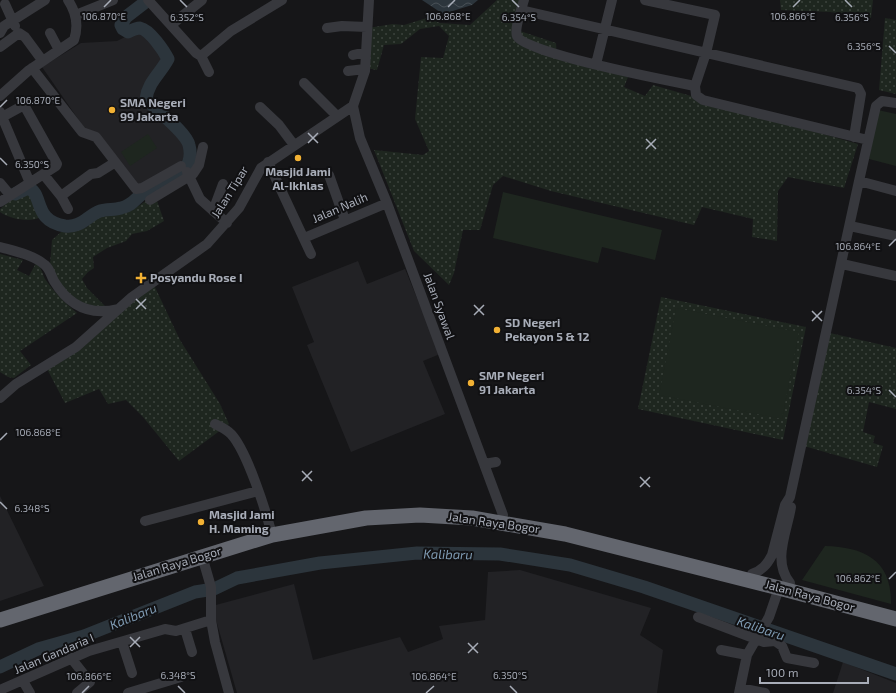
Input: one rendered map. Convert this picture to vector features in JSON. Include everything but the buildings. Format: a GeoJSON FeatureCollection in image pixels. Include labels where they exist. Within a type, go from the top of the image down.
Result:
{"type":"FeatureCollection","features":[{"type":"Feature","properties":{"kind":"highway","name":"Jalan Raya Bogor"},"geometry":{"type":"LineString","coordinates":[[0,612],[314,518],[379,510],[443,508],[503,515],[566,526],[751,577]]}},
{"type":"Feature","properties":{"kind":"highway","name":"Jalan Raya Bogor"},"geometry":{"type":"LineString","coordinates":[[0,620],[202,556],[271,531],[383,516],[420,515],[472,518],[564,534],[751,577],[895,615]]}},
{"type":"Feature","properties":{"kind":"street"},"geometry":{"type":"LineString","coordinates":[[0,33],[4,26],[12,20],[45,0]]}},
{"type":"Feature","properties":{"kind":"street"},"geometry":{"type":"LineString","coordinates":[[0,96],[42,60],[74,40],[76,32],[76,15],[68,0]]}},
{"type":"Feature","properties":{"kind":"street"},"geometry":{"type":"LineString","coordinates":[[76,15],[113,0]]}},
{"type":"Feature","properties":{"kind":"street"},"geometry":{"type":"LineString","coordinates":[[171,25],[202,0]]}},
{"type":"Feature","properties":{"kind":"street"},"geometry":{"type":"LineString","coordinates":[[201,56],[231,31],[282,0]]}},
{"type":"Feature","properties":{"kind":"street"},"geometry":{"type":"LineString","coordinates":[[353,106],[365,69],[369,0]]}},
{"type":"Feature","properties":{"kind":"street"},"geometry":{"type":"LineString","coordinates":[[596,64],[612,0]]}},
{"type":"Feature","properties":{"kind":"street"},"geometry":{"type":"LineString","coordinates":[[645,0],[715,15],[706,53],[695,86],[696,95],[703,100],[868,140]]}},
{"type":"Feature","properties":{"kind":"street"},"geometry":{"type":"LineString","coordinates":[[150,2],[196,53],[201,56],[209,72]]}},
{"type":"Feature","properties":{"kind":"street"},"geometry":{"type":"LineString","coordinates":[[5,4],[19,33],[25,37],[42,60]]}},
{"type":"Feature","properties":{"kind":"street"},"geometry":{"type":"LineString","coordinates":[[695,86],[596,64],[546,50],[520,39],[516,31],[523,5],[604,28],[858,88],[861,94],[854,137]]}},
{"type":"Feature","properties":{"kind":"street"},"geometry":{"type":"LineString","coordinates":[[327,28],[342,26],[367,27]]}},
{"type":"Feature","properties":{"kind":"street"},"geometry":{"type":"LineString","coordinates":[[0,47],[19,33]]}},
{"type":"Feature","properties":{"kind":"street"},"geometry":{"type":"LineString","coordinates":[[50,33],[59,50]]}},
{"type":"Feature","properties":{"kind":"street"},"geometry":{"type":"LineString","coordinates":[[353,55],[366,52]]}},
{"type":"Feature","properties":{"kind":"street"},"geometry":{"type":"LineString","coordinates":[[32,68],[82,132],[96,137],[114,163],[136,189],[142,188],[199,165],[202,147]]}},
{"type":"Feature","properties":{"kind":"street"},"geometry":{"type":"LineString","coordinates":[[348,71],[365,69]]}},
{"type":"Feature","properties":{"kind":"street"},"geometry":{"type":"LineString","coordinates":[[304,83],[337,116]]}},
{"type":"Feature","properties":{"kind":"street"},"geometry":{"type":"LineString","coordinates":[[751,577],[776,556],[790,512],[790,497],[876,106],[882,101],[896,103]]}},
{"type":"Feature","properties":{"kind":"street"},"geometry":{"type":"LineString","coordinates":[[0,202],[44,175],[57,164],[24,106],[22,105],[1,115],[4,130],[30,183]]}},
{"type":"Feature","properties":{"kind":"street","name":"Jalan Tipar"},"geometry":{"type":"LineString","coordinates":[[0,398],[16,384],[76,347],[119,309],[207,244],[227,223],[238,208],[253,179],[268,162],[353,106]]}},
{"type":"Feature","properties":{"kind":"street","name":"Jalan Syawal"},"geometry":{"type":"LineString","coordinates":[[353,106],[360,138],[387,203],[503,515]]}},
{"type":"Feature","properties":{"kind":"street"},"geometry":{"type":"LineString","coordinates":[[260,108],[279,125],[294,144]]}},
{"type":"Feature","properties":{"kind":"street"},"geometry":{"type":"LineString","coordinates":[[268,162],[311,254]]}},
{"type":"Feature","properties":{"kind":"street"},"geometry":{"type":"LineString","coordinates":[[61,196],[91,174],[98,173],[114,163]]}},
{"type":"Feature","properties":{"kind":"street"},"geometry":{"type":"LineString","coordinates":[[150,200],[184,170]]}},
{"type":"Feature","properties":{"kind":"street"},"geometry":{"type":"LineString","coordinates":[[184,170],[200,199],[227,223]]}},
{"type":"Feature","properties":{"kind":"street"},"geometry":{"type":"LineString","coordinates":[[44,175],[61,196],[68,209]]}},
{"type":"Feature","properties":{"kind":"street"},"geometry":{"type":"LineString","coordinates":[[329,175],[345,220]]}},
{"type":"Feature","properties":{"kind":"street"},"geometry":{"type":"LineString","coordinates":[[859,182],[896,191]]}},
{"type":"Feature","properties":{"kind":"street"},"geometry":{"type":"LineString","coordinates":[[0,183],[10,195]]}},
{"type":"Feature","properties":{"kind":"street"},"geometry":{"type":"LineString","coordinates":[[213,211],[223,184]]}},
{"type":"Feature","properties":{"kind":"street","name":"Jalan Nalih"},"geometry":{"type":"LineString","coordinates":[[304,238],[387,203]]}},
{"type":"Feature","properties":{"kind":"street"},"geometry":{"type":"LineString","coordinates":[[850,226],[896,236]]}},
{"type":"Feature","properties":{"kind":"street"},"geometry":{"type":"LineString","coordinates":[[0,247],[32,257],[44,264],[62,292],[77,305],[100,312],[119,309]]}},
{"type":"Feature","properties":{"kind":"street"},"geometry":{"type":"LineString","coordinates":[[842,264],[896,276]]}},
{"type":"Feature","properties":{"kind":"street"},"geometry":{"type":"LineString","coordinates":[[215,424],[226,430],[234,438],[258,491],[271,531]]}},
{"type":"Feature","properties":{"kind":"street"},"geometry":{"type":"LineString","coordinates":[[484,464],[496,462]]}},
{"type":"Feature","properties":{"kind":"street"},"geometry":{"type":"LineString","coordinates":[[145,521],[258,491]]}},
{"type":"Feature","properties":{"kind":"street"},"geometry":{"type":"LineString","coordinates":[[202,556],[212,592],[211,620],[214,642],[230,693]]}},
{"type":"Feature","properties":{"kind":"street"},"geometry":{"type":"LineString","coordinates":[[765,693],[739,691],[746,655],[759,636],[769,616],[791,587],[784,576],[776,556]]}},
{"type":"Feature","properties":{"kind":"street"},"geometry":{"type":"LineString","coordinates":[[698,617],[759,636],[767,643],[777,642],[782,646],[787,658],[814,663]]}},
{"type":"Feature","properties":{"kind":"street","name":"Jalan Gandaria I"},"geometry":{"type":"LineString","coordinates":[[0,690],[23,681],[71,658],[165,628],[176,631],[211,620]]}},
{"type":"Feature","properties":{"kind":"street"},"geometry":{"type":"LineString","coordinates":[[184,629],[192,652]]}},
{"type":"Feature","properties":{"kind":"street"},"geometry":{"type":"LineString","coordinates":[[122,642],[132,673]]}},
{"type":"Feature","properties":{"kind":"street"},"geometry":{"type":"LineString","coordinates":[[721,650],[746,655]]}},
{"type":"Feature","properties":{"kind":"street"},"geometry":{"type":"LineString","coordinates":[[71,658],[90,682],[77,693]]}},
{"type":"Feature","properties":{"kind":"street"},"geometry":{"type":"LineString","coordinates":[[128,693],[181,677]]}},
{"type":"Feature","properties":{"kind":"street"},"geometry":{"type":"LineString","coordinates":[[23,681],[30,693]]}},
{"type":"Feature","properties":{"kind":"shaded area"},"geometry":{"type":"Polygon","coordinates":[[[497,0],[526,0],[517,30],[556,43],[557,58],[628,77],[624,87],[645,96],[653,85],[858,144],[844,188],[788,177],[778,191],[777,241],[752,237],[753,219],[702,207],[694,225],[551,191],[503,176],[493,185],[480,230],[463,230],[454,273],[449,285],[414,251],[374,150],[423,155],[429,151],[415,119],[421,57],[443,58],[449,36],[439,26],[420,29],[401,44],[384,45],[377,70],[366,68],[368,28],[393,24],[404,25],[427,18],[440,23],[470,25],[497,0]]]}},
{"type":"Feature","properties":{"kind":"shaded area"},"geometry":{"type":"Polygon","coordinates":[[[780,0],[873,0],[871,18],[830,12],[781,10],[780,0]]]}},
{"type":"Feature","properties":{"kind":"shaded area"},"geometry":{"type":"Polygon","coordinates":[[[885,18],[896,20],[896,94],[879,90],[885,18]]]}},
{"type":"Feature","properties":{"kind":"shaded area","name":"SMA Negeri 99 Jakarta"},"geometry":{"type":"Polygon","coordinates":[[[137,31],[144,32],[150,36],[164,56],[161,68],[146,83],[143,95],[155,112],[182,139],[186,148],[185,157],[179,164],[139,188],[85,129],[42,67],[81,43],[117,41],[137,31]]]}},
{"type":"Feature","properties":{"kind":"shaded area"},"geometry":{"type":"Polygon","coordinates":[[[878,110],[896,114],[896,166],[869,159],[878,110]]]}},
{"type":"Feature","properties":{"kind":"shaded area"},"geometry":{"type":"Polygon","coordinates":[[[148,134],[157,148],[130,166],[121,152],[148,134]]]}},
{"type":"Feature","properties":{"kind":"shaded area"},"geometry":{"type":"Polygon","coordinates":[[[25,191],[34,198],[41,217],[26,220],[9,217],[0,212],[0,209],[13,198],[25,191]]]}},
{"type":"Feature","properties":{"kind":"shaded area"},"geometry":{"type":"Polygon","coordinates":[[[503,192],[662,230],[655,260],[602,247],[598,263],[493,238],[503,192]]]}},
{"type":"Feature","properties":{"kind":"shaded area"},"geometry":{"type":"Polygon","coordinates":[[[155,195],[164,221],[147,231],[132,234],[126,241],[107,248],[93,257],[94,268],[82,279],[87,288],[105,306],[97,311],[63,291],[50,265],[52,240],[61,232],[72,232],[87,227],[96,217],[131,211],[155,195]]]}},
{"type":"Feature","properties":{"kind":"shaded area"},"geometry":{"type":"Polygon","coordinates":[[[0,254],[23,260],[17,270],[29,276],[36,263],[52,288],[77,313],[20,351],[31,365],[14,378],[8,377],[0,372],[0,254]]]}},
{"type":"Feature","properties":{"kind":"shaded area"},"geometry":{"type":"Polygon","coordinates":[[[358,261],[367,284],[405,269],[440,354],[423,361],[445,414],[351,452],[307,345],[314,342],[292,287],[358,261]]]}},
{"type":"Feature","properties":{"kind":"shaded area"},"geometry":{"type":"Polygon","coordinates":[[[153,283],[180,340],[220,404],[229,424],[179,461],[143,417],[126,400],[108,404],[99,389],[65,403],[46,367],[153,283]]]}},
{"type":"Feature","properties":{"kind":"shaded area"},"geometry":{"type":"Polygon","coordinates":[[[661,297],[806,327],[783,440],[638,409],[661,297]]]}},
{"type":"Feature","properties":{"kind":"shaded area"},"geometry":{"type":"Polygon","coordinates":[[[676,308],[799,332],[782,419],[659,395],[676,308]]]}},
{"type":"Feature","properties":{"kind":"shaded area"},"geometry":{"type":"Polygon","coordinates":[[[830,333],[896,348],[896,409],[869,402],[863,432],[875,436],[873,443],[883,446],[877,467],[804,446],[830,333]]]}},
{"type":"Feature","properties":{"kind":"shaded area"},"geometry":{"type":"Polygon","coordinates":[[[0,496],[44,586],[0,601],[0,496]]]}},
{"type":"Feature","properties":{"kind":"shaded area"},"geometry":{"type":"Polygon","coordinates":[[[825,546],[852,549],[873,559],[881,567],[887,577],[890,589],[891,604],[802,580],[825,546]]]}},
{"type":"Feature","properties":{"kind":"shaded area"},"geometry":{"type":"Polygon","coordinates":[[[520,570],[651,608],[640,635],[663,650],[657,693],[237,693],[212,606],[294,584],[313,660],[400,637],[408,652],[443,639],[439,626],[485,620],[488,572],[520,570]]]}},
{"type":"Feature","properties":{"kind":"shaded area"},"geometry":{"type":"Polygon","coordinates":[[[843,662],[896,683],[896,693],[833,693],[843,662]]]}},
{"type":"Feature","properties":{"kind":"water"},"geometry":{"type":"Polygon","coordinates":[[[422,0],[478,0],[472,5],[443,14],[422,0]]]}},
{"type":"Feature","properties":{"kind":"waterway"},"geometry":{"type":"LineString","coordinates":[[15,194],[28,188],[36,195],[40,207],[48,219],[55,223],[71,226],[80,223],[100,211],[125,207],[146,191],[170,180],[184,170],[188,164],[190,155],[187,140],[177,128],[146,99],[149,88],[168,59],[156,41],[144,30],[139,28],[128,32],[123,29],[121,25],[126,17],[148,0]]}},
{"type":"Feature","properties":{"kind":"waterway","name":"Kalibaru"},"geometry":{"type":"LineString","coordinates":[[0,667],[38,649],[84,636],[195,592],[214,589],[237,578],[320,563],[417,553],[500,554],[570,565],[644,587],[896,674]]}},
{"type":"Feature","properties":{"kind":"place","name":"SMA Negeri 99 Jakarta"},"geometry":{"type":"Point","coordinates":[112,110]}},
{"type":"Feature","properties":{"kind":"place","name":"Masjid Jami Al-Ikhlas"},"geometry":{"type":"Point","coordinates":[298,158]}},
{"type":"Feature","properties":{"kind":"place","name":"Posyandu Rose I"},"geometry":{"type":"Point","coordinates":[141,278]}},
{"type":"Feature","properties":{"kind":"place","name":"SD Negeri Pekayon 5 & 12"},"geometry":{"type":"Point","coordinates":[497,330]}},
{"type":"Feature","properties":{"kind":"place","name":"SMP Negeri 91 Jakarta"},"geometry":{"type":"Point","coordinates":[471,383]}},
{"type":"Feature","properties":{"kind":"place","name":"Masjid Jami H. Maming"},"geometry":{"type":"Point","coordinates":[201,522]}}]}
